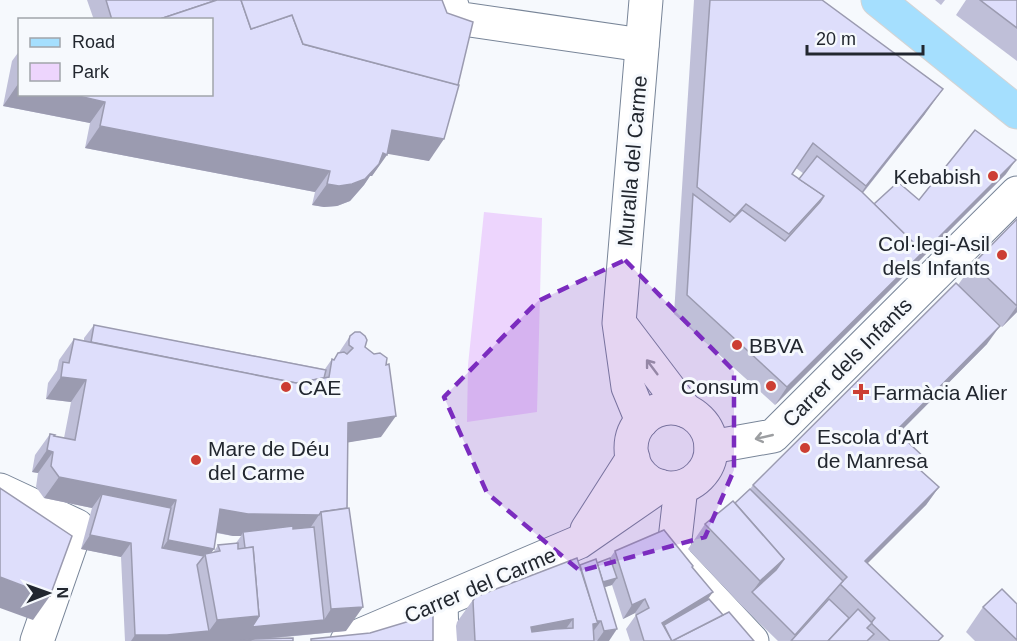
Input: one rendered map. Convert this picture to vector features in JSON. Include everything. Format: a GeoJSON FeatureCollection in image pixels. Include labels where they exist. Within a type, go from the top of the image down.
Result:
{"type":"FeatureCollection","features":[{"type":"Feature","properties":{"kind":"main road"},"geometry":{"type":"LineString","coordinates":[[878,0],[1017,112]]}},
{"type":"Feature","properties":{"kind":"street"},"geometry":{"type":"LineString","coordinates":[[450,0],[456,18],[642,45]]}},
{"type":"Feature","properties":{"kind":"street","name":"Muralla del Carme"},"geometry":{"type":"LineString","coordinates":[[642,422],[628,387],[619,323],[646,0]]}},
{"type":"Feature","properties":{"kind":"street","name":"Carrer dels Infants"},"geometry":{"type":"LineString","coordinates":[[711,447],[773,436],[1017,194]]}},
{"type":"Feature","properties":{"kind":"street"},"geometry":{"type":"LineString","coordinates":[[619,323],[686,411],[701,421],[710,438],[710,458],[706,467],[691,483],[670,486],[651,483],[642,476],[633,458],[631,445],[635,433],[651,414],[662,409],[674,408],[686,411]]}},
{"type":"Feature","properties":{"kind":"street","name":"Carrer del Carme"},"geometry":{"type":"LineString","coordinates":[[579,542],[633,458]]}},
{"type":"Feature","properties":{"kind":"street"},"geometry":{"type":"LineString","coordinates":[[670,486],[673,557],[752,641]]}},
{"type":"Feature","properties":{"kind":"street","name":"Carrer del Carme"},"geometry":{"type":"LineString","coordinates":[[346,641],[579,542],[670,486]]}},
{"type":"Feature","properties":{"kind":"street"},"geometry":{"type":"LineString","coordinates":[[0,490],[77,526],[37,641]]}},
{"type":"Feature","properties":{"kind":"street"},"geometry":{"type":"LineString","coordinates":[[441,601],[442,641]]}},
{"type":"Feature","properties":{"kind":"highlighted area"},"geometry":{"type":"Polygon","coordinates":[[[625,260],[734,371],[734,470],[705,537],[580,571],[487,493],[444,397],[538,301],[625,260]]]}},
{"type":"Feature","properties":{"kind":"green space"},"geometry":{"type":"Polygon","coordinates":[[[484,212],[542,218],[537,412],[467,422],[468,365],[484,212]]]}},
{"type":"Feature","properties":{"kind":"building"},"geometry":{"type":"Polygon","coordinates":[[[106,0],[217,0],[163,18],[111,18],[106,0]]]}},
{"type":"Feature","properties":{"kind":"building"},"geometry":{"type":"Polygon","coordinates":[[[217,0],[241,0],[251,29],[292,15],[303,44],[459,85],[444,139],[392,130],[387,155],[383,153],[379,164],[365,179],[339,186],[327,184],[330,171],[100,126],[105,102],[79,96],[213,96],[213,18],[163,18],[217,0]]]}},
{"type":"Feature","properties":{"kind":"building"},"geometry":{"type":"Polygon","coordinates":[[[241,0],[442,0],[447,13],[473,22],[458,85],[303,44],[292,15],[251,29],[241,0]]]}},
{"type":"Feature","properties":{"kind":"building"},"geometry":{"type":"Polygon","coordinates":[[[710,0],[822,0],[943,89],[866,186],[813,143],[792,174],[824,196],[789,234],[746,204],[735,216],[697,187],[710,0]]]}},
{"type":"Feature","properties":{"kind":"building"},"geometry":{"type":"Polygon","coordinates":[[[980,0],[1017,0],[1017,28],[980,0]]]}},
{"type":"Feature","properties":{"kind":"building"},"geometry":{"type":"Polygon","coordinates":[[[975,130],[1016,160],[920,256],[923,252],[874,204],[898,182],[919,200],[975,130]]]}},
{"type":"Feature","properties":{"kind":"building"},"geometry":{"type":"Polygon","coordinates":[[[817,156],[862,192],[923,252],[787,387],[687,295],[693,194],[730,222],[742,210],[785,241],[824,196],[799,179],[817,156]]]}},
{"type":"Feature","properties":{"kind":"building"},"geometry":{"type":"Polygon","coordinates":[[[1017,219],[1017,306],[973,264],[1017,219]]]}},
{"type":"Feature","properties":{"kind":"building"},"geometry":{"type":"Polygon","coordinates":[[[956,283],[1000,326],[896,431],[928,461],[919,469],[939,487],[865,561],[943,636],[938,641],[890,641],[871,623],[875,618],[840,584],[847,577],[753,485],[956,283]]]}},
{"type":"Feature","properties":{"kind":"building"},"geometry":{"type":"Polygon","coordinates":[[[94,325],[326,370],[324,378],[296,383],[91,342],[94,325]]]}},
{"type":"Feature","properties":{"kind":"building","name":"Mare de Déu del Carme"},"geometry":{"type":"Polygon","coordinates":[[[355,332],[360,332],[365,336],[367,340],[365,347],[374,354],[380,353],[387,358],[386,365],[389,364],[396,416],[348,423],[347,508],[321,512],[319,515],[248,514],[220,509],[214,549],[168,540],[176,500],[59,477],[51,466],[53,452],[47,450],[50,434],[75,440],[86,380],[61,377],[63,362],[69,363],[74,339],[296,383],[329,377],[332,359],[334,360],[338,353],[347,354],[353,348],[349,345],[349,340],[355,332]]]}},
{"type":"Feature","properties":{"kind":"building"},"geometry":{"type":"Polygon","coordinates":[[[0,488],[72,536],[50,596],[0,577],[0,488]]]}},
{"type":"Feature","properties":{"kind":"building"},"geometry":{"type":"Polygon","coordinates":[[[750,489],[843,581],[795,635],[752,592],[776,570],[784,559],[735,503],[750,489]]]}},
{"type":"Feature","properties":{"kind":"building"},"geometry":{"type":"Polygon","coordinates":[[[102,494],[171,508],[162,548],[204,556],[197,565],[209,631],[135,635],[131,543],[90,535],[102,494]]]}},
{"type":"Feature","properties":{"kind":"building"},"geometry":{"type":"Polygon","coordinates":[[[733,501],[784,559],[760,581],[705,524],[733,501]]]}},
{"type":"Feature","properties":{"kind":"building"},"geometry":{"type":"Polygon","coordinates":[[[349,508],[363,607],[331,609],[321,512],[349,508]]]}},
{"type":"Feature","properties":{"kind":"building"},"geometry":{"type":"Polygon","coordinates":[[[293,526],[293,529],[314,527],[324,620],[252,627],[259,616],[253,547],[245,548],[243,532],[293,526]]]}},
{"type":"Feature","properties":{"kind":"building"},"geometry":{"type":"Polygon","coordinates":[[[664,530],[713,592],[662,623],[672,641],[644,641],[636,615],[649,608],[645,599],[632,605],[615,551],[664,530]]]}},
{"type":"Feature","properties":{"kind":"building"},"geometry":{"type":"Polygon","coordinates":[[[238,543],[238,549],[253,547],[259,616],[217,620],[205,554],[220,551],[218,545],[238,543]]]}},
{"type":"Feature","properties":{"kind":"building"},"geometry":{"type":"Polygon","coordinates":[[[577,558],[598,623],[593,624],[594,641],[475,641],[473,601],[475,597],[577,558]],[[573,619],[531,627],[532,632],[573,628],[573,619]]]}},
{"type":"Feature","properties":{"kind":"building"},"geometry":{"type":"Polygon","coordinates":[[[610,558],[617,578],[603,582],[597,563],[610,558]]]}},
{"type":"Feature","properties":{"kind":"building"},"geometry":{"type":"Polygon","coordinates":[[[596,559],[617,629],[604,631],[601,621],[597,621],[580,565],[596,559]]]}},
{"type":"Feature","properties":{"kind":"building"},"geometry":{"type":"Polygon","coordinates":[[[1002,589],[1017,604],[1017,640],[983,607],[1002,589]]]}},
{"type":"Feature","properties":{"kind":"building"},"geometry":{"type":"Polygon","coordinates":[[[709,599],[723,615],[672,641],[664,625],[709,599]]]}},
{"type":"Feature","properties":{"kind":"building"},"geometry":{"type":"Polygon","coordinates":[[[829,599],[849,618],[828,641],[791,641],[829,599]]]}},
{"type":"Feature","properties":{"kind":"building"},"geometry":{"type":"Polygon","coordinates":[[[858,609],[872,623],[867,628],[874,634],[867,641],[828,641],[858,609]]]}},
{"type":"Feature","properties":{"kind":"building"},"geometry":{"type":"Polygon","coordinates":[[[729,612],[754,641],[672,641],[729,612]]]}},
{"type":"Feature","properties":{"kind":"building"},"geometry":{"type":"Polygon","coordinates":[[[433,614],[433,641],[311,641],[311,639],[370,633],[433,614]]]}},
{"type":"Feature","properties":{"kind":"building"},"geometry":{"type":"Polygon","coordinates":[[[293,638],[293,641],[237,641],[255,639],[293,638]]]}},
{"type":"Feature","properties":{"kind":"place","name":"Kebabish"},"geometry":{"type":"Point","coordinates":[993,176]}},
{"type":"Feature","properties":{"kind":"place","name":"Col·legi-Asil dels Infants"},"geometry":{"type":"Point","coordinates":[1002,255]}},
{"type":"Feature","properties":{"kind":"place","name":"BBVA"},"geometry":{"type":"Point","coordinates":[737,345]}},
{"type":"Feature","properties":{"kind":"place","name":"Consum"},"geometry":{"type":"Point","coordinates":[771,386]}},
{"type":"Feature","properties":{"kind":"place","name":"CAE"},"geometry":{"type":"Point","coordinates":[286,387]}},
{"type":"Feature","properties":{"kind":"place","name":"Farmàcia Alier"},"geometry":{"type":"Point","coordinates":[861,392]}},
{"type":"Feature","properties":{"kind":"place","name":"Escola d'Art de Manresa"},"geometry":{"type":"Point","coordinates":[805,448]}},
{"type":"Feature","properties":{"kind":"place","name":"Mare de Déu del Carme"},"geometry":{"type":"Point","coordinates":[196,460]}}]}
